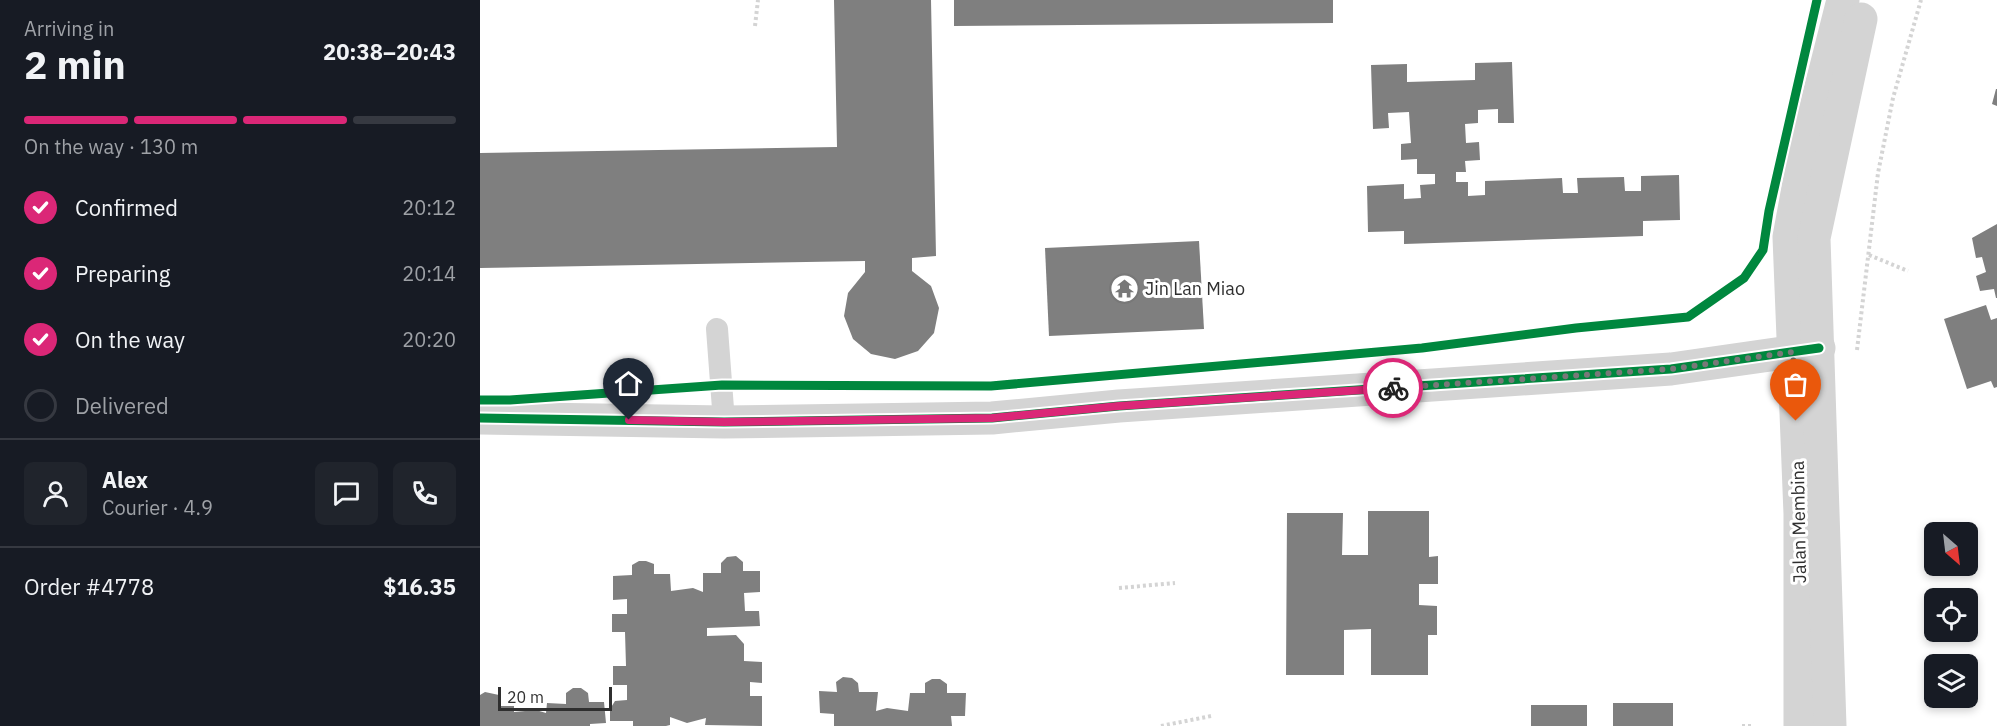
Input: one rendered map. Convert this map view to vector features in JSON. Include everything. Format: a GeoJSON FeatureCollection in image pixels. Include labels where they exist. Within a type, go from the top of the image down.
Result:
{"type":"FeatureCollection","features":[{"type":"Feature","properties":{"kind":"street","name":"Jalan Membina"},"geometry":{"type":"LineString","coordinates":[[1830,726],[1806,350],[1789,237],[1805,150],[1843,0]]}},
{"type":"Feature","properties":{"kind":"street","name":"Jalan Membina"},"geometry":{"type":"LineString","coordinates":[[1800,726],[1800,514],[1806,350],[1814,238],[1829,160],[1866,0]]}},
{"type":"Feature","properties":{"kind":"street"},"geometry":{"type":"LineString","coordinates":[[480,418],[724,422],[992,418],[1119,406],[1671,369],[1806,350]]}},
{"type":"Feature","properties":{"kind":"lane"},"geometry":{"type":"LineString","coordinates":[[717,329],[724,422]]}},
{"type":"Feature","properties":{"kind":"path"},"geometry":{"type":"LineString","coordinates":[[755,26],[758,0]]}},
{"type":"Feature","properties":{"kind":"path"},"geometry":{"type":"LineString","coordinates":[[1857,351],[1878,173],[1893,98],[1921,0]]}},
{"type":"Feature","properties":{"kind":"path"},"geometry":{"type":"LineString","coordinates":[[1869,255],[1908,271]]}},
{"type":"Feature","properties":{"kind":"path"},"geometry":{"type":"LineString","coordinates":[[1119,588],[1175,583]]}},
{"type":"Feature","properties":{"kind":"path"},"geometry":{"type":"LineString","coordinates":[[1161,726],[1210,716]]}},
{"type":"Feature","properties":{"kind":"path"},"geometry":{"type":"LineString","coordinates":[[1743,726],[1752,726]]}},
{"type":"Feature","properties":{"kind":"building"},"geometry":{"type":"Polygon","coordinates":[[[834,0],[931,0],[936,256],[912,258],[912,271],[931,286],[939,308],[934,333],[918,351],[895,359],[871,354],[853,339],[844,316],[848,293],[865,272],[865,261],[480,268],[480,153],[837,147],[834,0]]]}},
{"type":"Feature","properties":{"kind":"building"},"geometry":{"type":"Polygon","coordinates":[[[954,0],[1333,0],[1333,23],[954,26],[954,0]]]}},
{"type":"Feature","properties":{"kind":"building"},"geometry":{"type":"Polygon","coordinates":[[[1512,62],[1514,123],[1498,123],[1498,109],[1478,110],[1478,123],[1465,124],[1466,143],[1479,142],[1480,160],[1465,161],[1466,172],[1456,172],[1456,182],[1468,182],[1468,196],[1485,195],[1485,181],[1562,178],[1563,193],[1578,193],[1577,178],[1624,177],[1625,191],[1641,191],[1641,176],[1679,175],[1680,220],[1643,221],[1643,236],[1404,244],[1404,231],[1368,232],[1367,186],[1404,184],[1404,199],[1421,198],[1420,185],[1435,184],[1435,174],[1417,174],[1417,159],[1401,160],[1401,144],[1411,143],[1409,112],[1388,113],[1389,128],[1373,129],[1371,65],[1407,64],[1407,82],[1475,80],[1475,63],[1512,62]]]}},
{"type":"Feature","properties":{"kind":"building"},"geometry":{"type":"Polygon","coordinates":[[[1997,89],[1997,106],[1992,104],[1997,89]]]}},
{"type":"Feature","properties":{"kind":"building"},"geometry":{"type":"Polygon","coordinates":[[[1997,224],[1996,298],[1994,289],[1980,291],[1976,276],[1986,272],[1982,257],[1976,258],[1972,238],[1997,224]]]}},
{"type":"Feature","properties":{"kind":"building","name":"Jin Lan Miao"},"geometry":{"type":"Polygon","coordinates":[[[1199,241],[1204,329],[1049,336],[1045,248],[1199,241]]]}},
{"type":"Feature","properties":{"kind":"building"},"geometry":{"type":"Polygon","coordinates":[[[1986,305],[1991,320],[1997,318],[1997,387],[1994,388],[1991,381],[1967,389],[1944,319],[1986,305]]]}},
{"type":"Feature","properties":{"kind":"building"},"geometry":{"type":"Polygon","coordinates":[[[1368,511],[1429,511],[1429,557],[1438,556],[1438,584],[1419,584],[1419,605],[1437,606],[1437,635],[1428,635],[1428,675],[1371,675],[1371,629],[1344,630],[1344,675],[1286,675],[1287,513],[1343,513],[1342,555],[1368,555],[1368,511]]]}},
{"type":"Feature","properties":{"kind":"building"},"geometry":{"type":"Polygon","coordinates":[[[736,556],[743,562],[743,571],[760,571],[760,592],[744,593],[745,611],[759,611],[760,626],[707,628],[707,636],[736,635],[744,644],[744,661],[762,662],[762,683],[750,682],[750,696],[762,696],[762,726],[705,725],[706,718],[687,723],[670,717],[670,725],[666,726],[633,726],[633,721],[610,721],[610,709],[615,701],[627,700],[627,685],[613,685],[613,666],[626,666],[625,632],[612,632],[612,614],[627,614],[627,599],[613,600],[613,576],[632,575],[632,565],[639,561],[646,561],[654,564],[654,574],[670,574],[671,591],[693,588],[703,592],[703,573],[721,573],[721,563],[727,557],[736,556]]]}},
{"type":"Feature","properties":{"kind":"building"},"geometry":{"type":"Polygon","coordinates":[[[843,677],[852,678],[858,683],[859,692],[878,692],[876,711],[887,708],[908,711],[910,693],[925,693],[925,683],[932,679],[940,679],[947,684],[947,693],[966,693],[965,716],[951,716],[952,726],[834,726],[834,714],[820,713],[819,691],[837,692],[836,682],[843,677]]]}},
{"type":"Feature","properties":{"kind":"building"},"geometry":{"type":"Polygon","coordinates":[[[573,688],[581,688],[588,693],[589,702],[604,702],[606,723],[590,724],[590,726],[480,726],[480,695],[485,692],[499,695],[499,706],[514,706],[514,712],[536,710],[546,713],[547,703],[566,704],[566,693],[573,688]]]}},
{"type":"Feature","properties":{"kind":"building"},"geometry":{"type":"Polygon","coordinates":[[[1613,703],[1673,703],[1673,726],[1613,726],[1613,703]]]}},
{"type":"Feature","properties":{"kind":"building"},"geometry":{"type":"Polygon","coordinates":[[[1531,705],[1587,705],[1587,726],[1531,726],[1531,705]]]}},
{"type":"Feature","properties":{"kind":"cycle path"},"geometry":{"type":"LineString","coordinates":[[480,400],[510,400],[722,385],[991,386],[1422,348],[1576,328],[1688,317],[1744,278],[1763,250],[1769,211],[1817,0]]}},
{"type":"Feature","properties":{"kind":"cycle path"},"geometry":{"type":"LineString","coordinates":[[480,418],[724,422],[992,418],[1119,406],[1671,369],[1819,348]]}},
{"type":"Feature","properties":{"kind":"way so far"},"geometry":{"type":"LineString","coordinates":[[1393,388],[1671,369],[1793,352],[1796,421]]}},
{"type":"Feature","properties":{"kind":"place","name":"Jin Lan Miao"},"geometry":{"type":"Point","coordinates":[1124,289]}},
{"type":"Feature","properties":{"kind":"route"},"geometry":{"type":"LineString","coordinates":[[629,420],[724,422],[992,418],[1119,406],[1393,388]]}}]}
